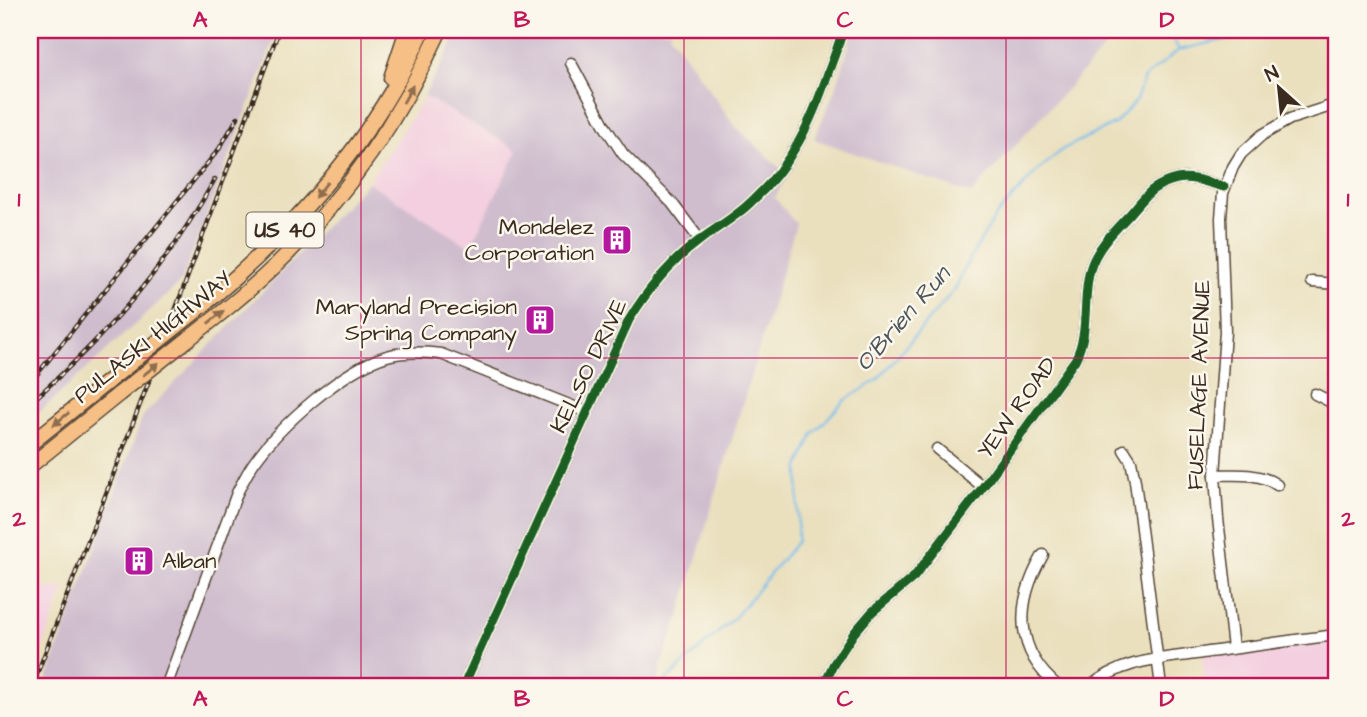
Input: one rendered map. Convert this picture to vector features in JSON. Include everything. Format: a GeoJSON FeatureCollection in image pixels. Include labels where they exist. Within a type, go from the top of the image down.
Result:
{"type":"FeatureCollection","features":[{"type":"Feature","properties":{"kind":"highway"},"geometry":{"type":"LineString","coordinates":[[387,131],[375,119],[407,30]]}},
{"type":"Feature","properties":{"kind":"highway","name":"PULASKI HIGHWAY"},"geometry":{"type":"LineString","coordinates":[[30,444],[195,312],[289,227],[375,119],[407,65],[423,30]]}},
{"type":"Feature","properties":{"kind":"highway","name":"PULASKI HIGHWAY"},"geometry":{"type":"LineString","coordinates":[[30,467],[251,288],[302,240],[346,188],[387,131],[440,30]]}},
{"type":"Feature","properties":{"kind":"street"},"geometry":{"type":"LineString","coordinates":[[826,30],[842,32]]}},
{"type":"Feature","properties":{"kind":"street","name":"KELSO DRIVE"},"geometry":{"type":"LineString","coordinates":[[463,687],[619,340],[640,303],[669,267],[700,240],[749,205],[781,170],[817,108],[842,32]]}},
{"type":"Feature","properties":{"kind":"street"},"geometry":{"type":"LineString","coordinates":[[571,63],[617,145],[635,168],[673,203],[700,240]]}},
{"type":"Feature","properties":{"kind":"street","name":"FUSELAGE AVENUE"},"geometry":{"type":"LineString","coordinates":[[1233,648],[1215,475],[1225,332],[1221,218],[1224,187],[1241,154],[1262,135],[1290,119],[1337,104]]}},
{"type":"Feature","properties":{"kind":"street","name":"YEW ROAD"},"geometry":{"type":"LineString","coordinates":[[823,687],[853,633],[872,612],[914,577],[1070,369],[1080,352],[1084,334],[1087,282],[1091,266],[1109,237],[1147,195],[1160,185],[1185,178],[1224,187]]}},
{"type":"Feature","properties":{"kind":"street"},"geometry":{"type":"LineString","coordinates":[[1312,282],[1337,284]]}},
{"type":"Feature","properties":{"kind":"street"},"geometry":{"type":"LineString","coordinates":[[166,687],[237,493],[248,472],[280,432],[358,368],[403,352],[441,354],[587,412]]}},
{"type":"Feature","properties":{"kind":"street"},"geometry":{"type":"LineString","coordinates":[[1315,394],[1337,405]]}},
{"type":"Feature","properties":{"kind":"street"},"geometry":{"type":"LineString","coordinates":[[937,449],[983,487]]}},
{"type":"Feature","properties":{"kind":"street"},"geometry":{"type":"LineString","coordinates":[[1124,450],[1131,461],[1137,491],[1161,687]]}},
{"type":"Feature","properties":{"kind":"street"},"geometry":{"type":"LineString","coordinates":[[1215,475],[1259,476],[1268,478],[1277,485]]}},
{"type":"Feature","properties":{"kind":"street"},"geometry":{"type":"LineString","coordinates":[[1043,555],[1027,588],[1022,624],[1038,666],[1059,687]]}},
{"type":"Feature","properties":{"kind":"street"},"geometry":{"type":"LineString","coordinates":[[1089,687],[1123,667],[1157,658],[1337,635]]}},
{"type":"Feature","properties":{"kind":"shaded area"},"geometry":{"type":"Polygon","coordinates":[[[30,30],[278,30],[181,282],[30,421],[30,30]]]}},
{"type":"Feature","properties":{"kind":"shaded area"},"geometry":{"type":"Polygon","coordinates":[[[460,30],[672,30],[669,33],[735,126],[787,175],[775,198],[796,224],[656,687],[44,687],[143,416],[368,182],[470,247],[518,150],[424,96],[460,30]]]}},
{"type":"Feature","properties":{"kind":"shaded area"},"geometry":{"type":"Polygon","coordinates":[[[854,30],[1112,30],[1108,44],[971,194],[814,139],[837,85],[854,30]]]}},
{"type":"Feature","properties":{"kind":"shaded area"},"geometry":{"type":"Polygon","coordinates":[[[425,97],[519,150],[470,248],[368,182],[425,97]]]}},
{"type":"Feature","properties":{"kind":"shaded area"},"geometry":{"type":"Polygon","coordinates":[[[65,587],[30,683],[30,590],[65,587]]]}},
{"type":"Feature","properties":{"kind":"shaded area"},"geometry":{"type":"Polygon","coordinates":[[[1337,635],[1337,687],[1205,687],[1202,653],[1337,635]]]}},
{"type":"Feature","properties":{"kind":"waterway","name":"O'Brien Run"},"geometry":{"type":"LineString","coordinates":[[659,687],[736,616],[797,541],[799,467],[813,434],[844,401],[877,380],[956,288],[965,267],[995,217],[1035,173],[1063,149],[1116,123],[1136,100],[1144,78],[1179,50],[1168,30]]}},
{"type":"Feature","properties":{"kind":"waterway"},"geometry":{"type":"LineString","coordinates":[[1179,50],[1245,35],[1284,33],[1291,30]]}},
{"type":"Feature","properties":{"kind":"railway"},"geometry":{"type":"LineString","coordinates":[[32,687],[279,30]]}},
{"type":"Feature","properties":{"kind":"railway"},"geometry":{"type":"LineString","coordinates":[[30,383],[219,149],[238,117]]}},
{"type":"Feature","properties":{"kind":"railway"},"geometry":{"type":"LineString","coordinates":[[30,403],[84,352],[133,299],[176,242],[215,179]]}},
{"type":"Feature","properties":{"kind":"cycle path"},"geometry":{"type":"LineString","coordinates":[[463,687],[629,320],[669,267],[689,248],[745,207],[778,173],[808,124],[843,30]]}},
{"type":"Feature","properties":{"kind":"cycle path"},"geometry":{"type":"LineString","coordinates":[[823,687],[833,665],[854,633],[872,612],[914,577],[1075,360],[1083,338],[1090,270],[1107,240],[1149,193],[1164,183],[1189,178],[1224,187]]}},
{"type":"Feature","properties":{"kind":"place","name":"Mondelez Corporation"},"geometry":{"type":"Point","coordinates":[617,240]}},
{"type":"Feature","properties":{"kind":"place","name":"Maryland Precision Spring Company"},"geometry":{"type":"Point","coordinates":[540,320]}},
{"type":"Feature","properties":{"kind":"place","name":"Alban"},"geometry":{"type":"Point","coordinates":[139,561]}}]}
